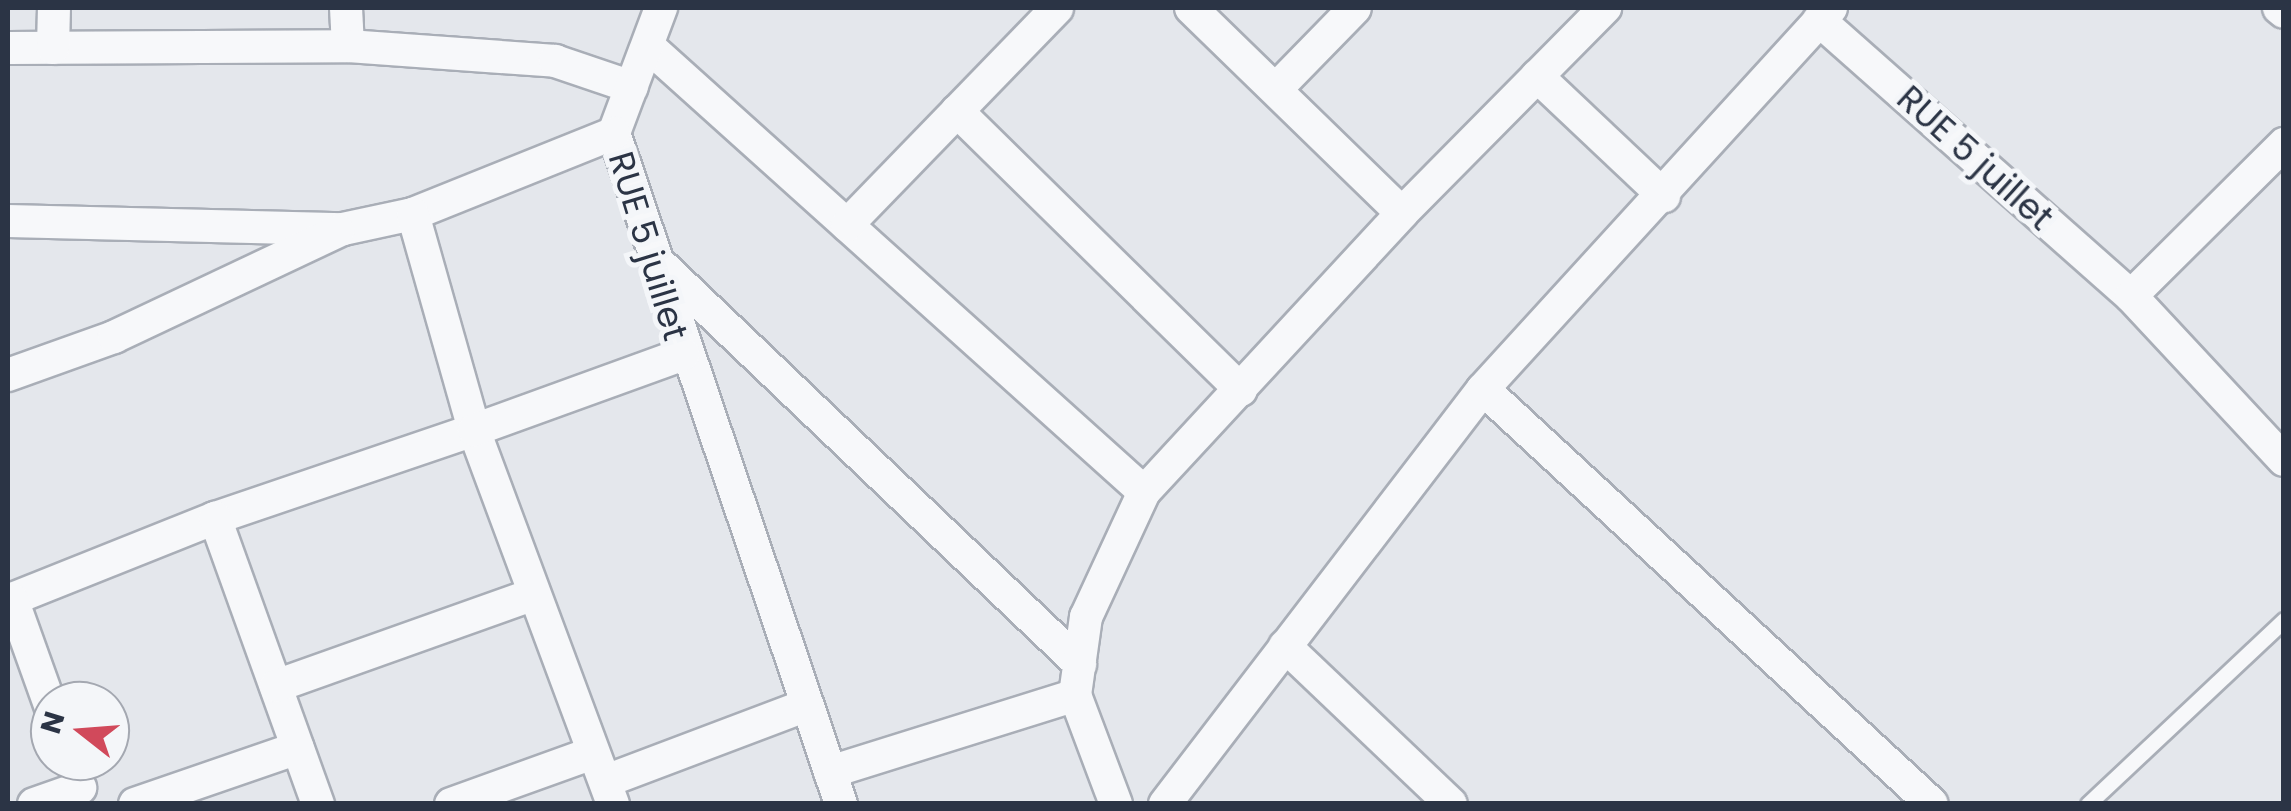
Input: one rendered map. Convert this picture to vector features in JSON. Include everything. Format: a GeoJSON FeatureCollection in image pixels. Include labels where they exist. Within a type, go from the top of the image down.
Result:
{"type":"FeatureCollection","features":[{"type":"Feature","properties":{"kind":"street"},"geometry":{"type":"LineString","coordinates":[[53,48],[54,8]]}},
{"type":"Feature","properties":{"kind":"street"},"geometry":{"type":"LineString","coordinates":[[346,8],[348,46]]}},
{"type":"Feature","properties":{"kind":"street"},"geometry":{"type":"LineString","coordinates":[[614,133],[662,8]]}},
{"type":"Feature","properties":{"kind":"street"},"geometry":{"type":"LineString","coordinates":[[847,225],[1057,8]]}},
{"type":"Feature","properties":{"kind":"street"},"geometry":{"type":"LineString","coordinates":[[1191,8],[1402,212]]}},
{"type":"Feature","properties":{"kind":"street"},"geometry":{"type":"LineString","coordinates":[[1278,88],[1355,8]]}},
{"type":"Feature","properties":{"kind":"street"},"geometry":{"type":"LineString","coordinates":[[1116,804],[1077,680],[1086,617],[1144,492],[1402,212],[1605,8]]}},
{"type":"Feature","properties":{"kind":"street"},"geometry":{"type":"LineString","coordinates":[[1165,804],[1482,388],[1664,196],[1825,14]]}},
{"type":"Feature","properties":{"kind":"street","name":"RUE 5 juillet"},"geometry":{"type":"LineString","coordinates":[[1825,14],[2131,296],[2284,460]]}},
{"type":"Feature","properties":{"kind":"street"},"geometry":{"type":"LineString","coordinates":[[8,48],[348,46],[555,61],[632,87]]}},
{"type":"Feature","properties":{"kind":"street"},"geometry":{"type":"LineString","coordinates":[[648,46],[1144,492]]}},
{"type":"Feature","properties":{"kind":"street"},"geometry":{"type":"LineString","coordinates":[[1537,76],[1664,196]]}},
{"type":"Feature","properties":{"kind":"street"},"geometry":{"type":"LineString","coordinates":[[958,111],[1242,390]]}},
{"type":"Feature","properties":{"kind":"street","name":"RUE 5 juillet"},"geometry":{"type":"LineString","coordinates":[[10,600],[216,518],[684,354],[614,133],[413,214],[343,229]]}},
{"type":"Feature","properties":{"kind":"street"},"geometry":{"type":"LineString","coordinates":[[2131,296],[2284,144]]}},
{"type":"Feature","properties":{"kind":"street"},"geometry":{"type":"LineString","coordinates":[[413,214],[474,430],[604,779]]}},
{"type":"Feature","properties":{"kind":"street"},"geometry":{"type":"LineString","coordinates":[[8,221],[343,229]]}},
{"type":"Feature","properties":{"kind":"street"},"geometry":{"type":"LineString","coordinates":[[8,375],[114,337],[343,229]]}},
{"type":"Feature","properties":{"kind":"street"},"geometry":{"type":"LineString","coordinates":[[653,258],[1077,680]]}},
{"type":"Feature","properties":{"kind":"street"},"geometry":{"type":"LineString","coordinates":[[684,354],[841,804]]}},
{"type":"Feature","properties":{"kind":"street"},"geometry":{"type":"LineString","coordinates":[[1482,388],[1932,804]]}},
{"type":"Feature","properties":{"kind":"street"},"geometry":{"type":"LineString","coordinates":[[216,518],[318,804]]}},
{"type":"Feature","properties":{"kind":"street"},"geometry":{"type":"LineString","coordinates":[[276,686],[534,594]]}},
{"type":"Feature","properties":{"kind":"street"},"geometry":{"type":"LineString","coordinates":[[10,600],[41,681]]}},
{"type":"Feature","properties":{"kind":"street"},"geometry":{"type":"LineString","coordinates":[[1285,646],[1451,804]]}},
{"type":"Feature","properties":{"kind":"street"},"geometry":{"type":"LineString","coordinates":[[830,772],[1077,680]]}},
{"type":"Feature","properties":{"kind":"street"},"geometry":{"type":"LineString","coordinates":[[451,804],[604,779],[806,705]]}},
{"type":"Feature","properties":{"kind":"street"},"geometry":{"type":"LineString","coordinates":[[135,804],[298,748]]}},
{"type":"Feature","properties":{"kind":"street"},"geometry":{"type":"LineString","coordinates":[[34,804],[79,784]]}},
{"type":"Feature","properties":{"kind":"lane"},"geometry":{"type":"LineString","coordinates":[[2088,804],[2284,620]]}}]}
